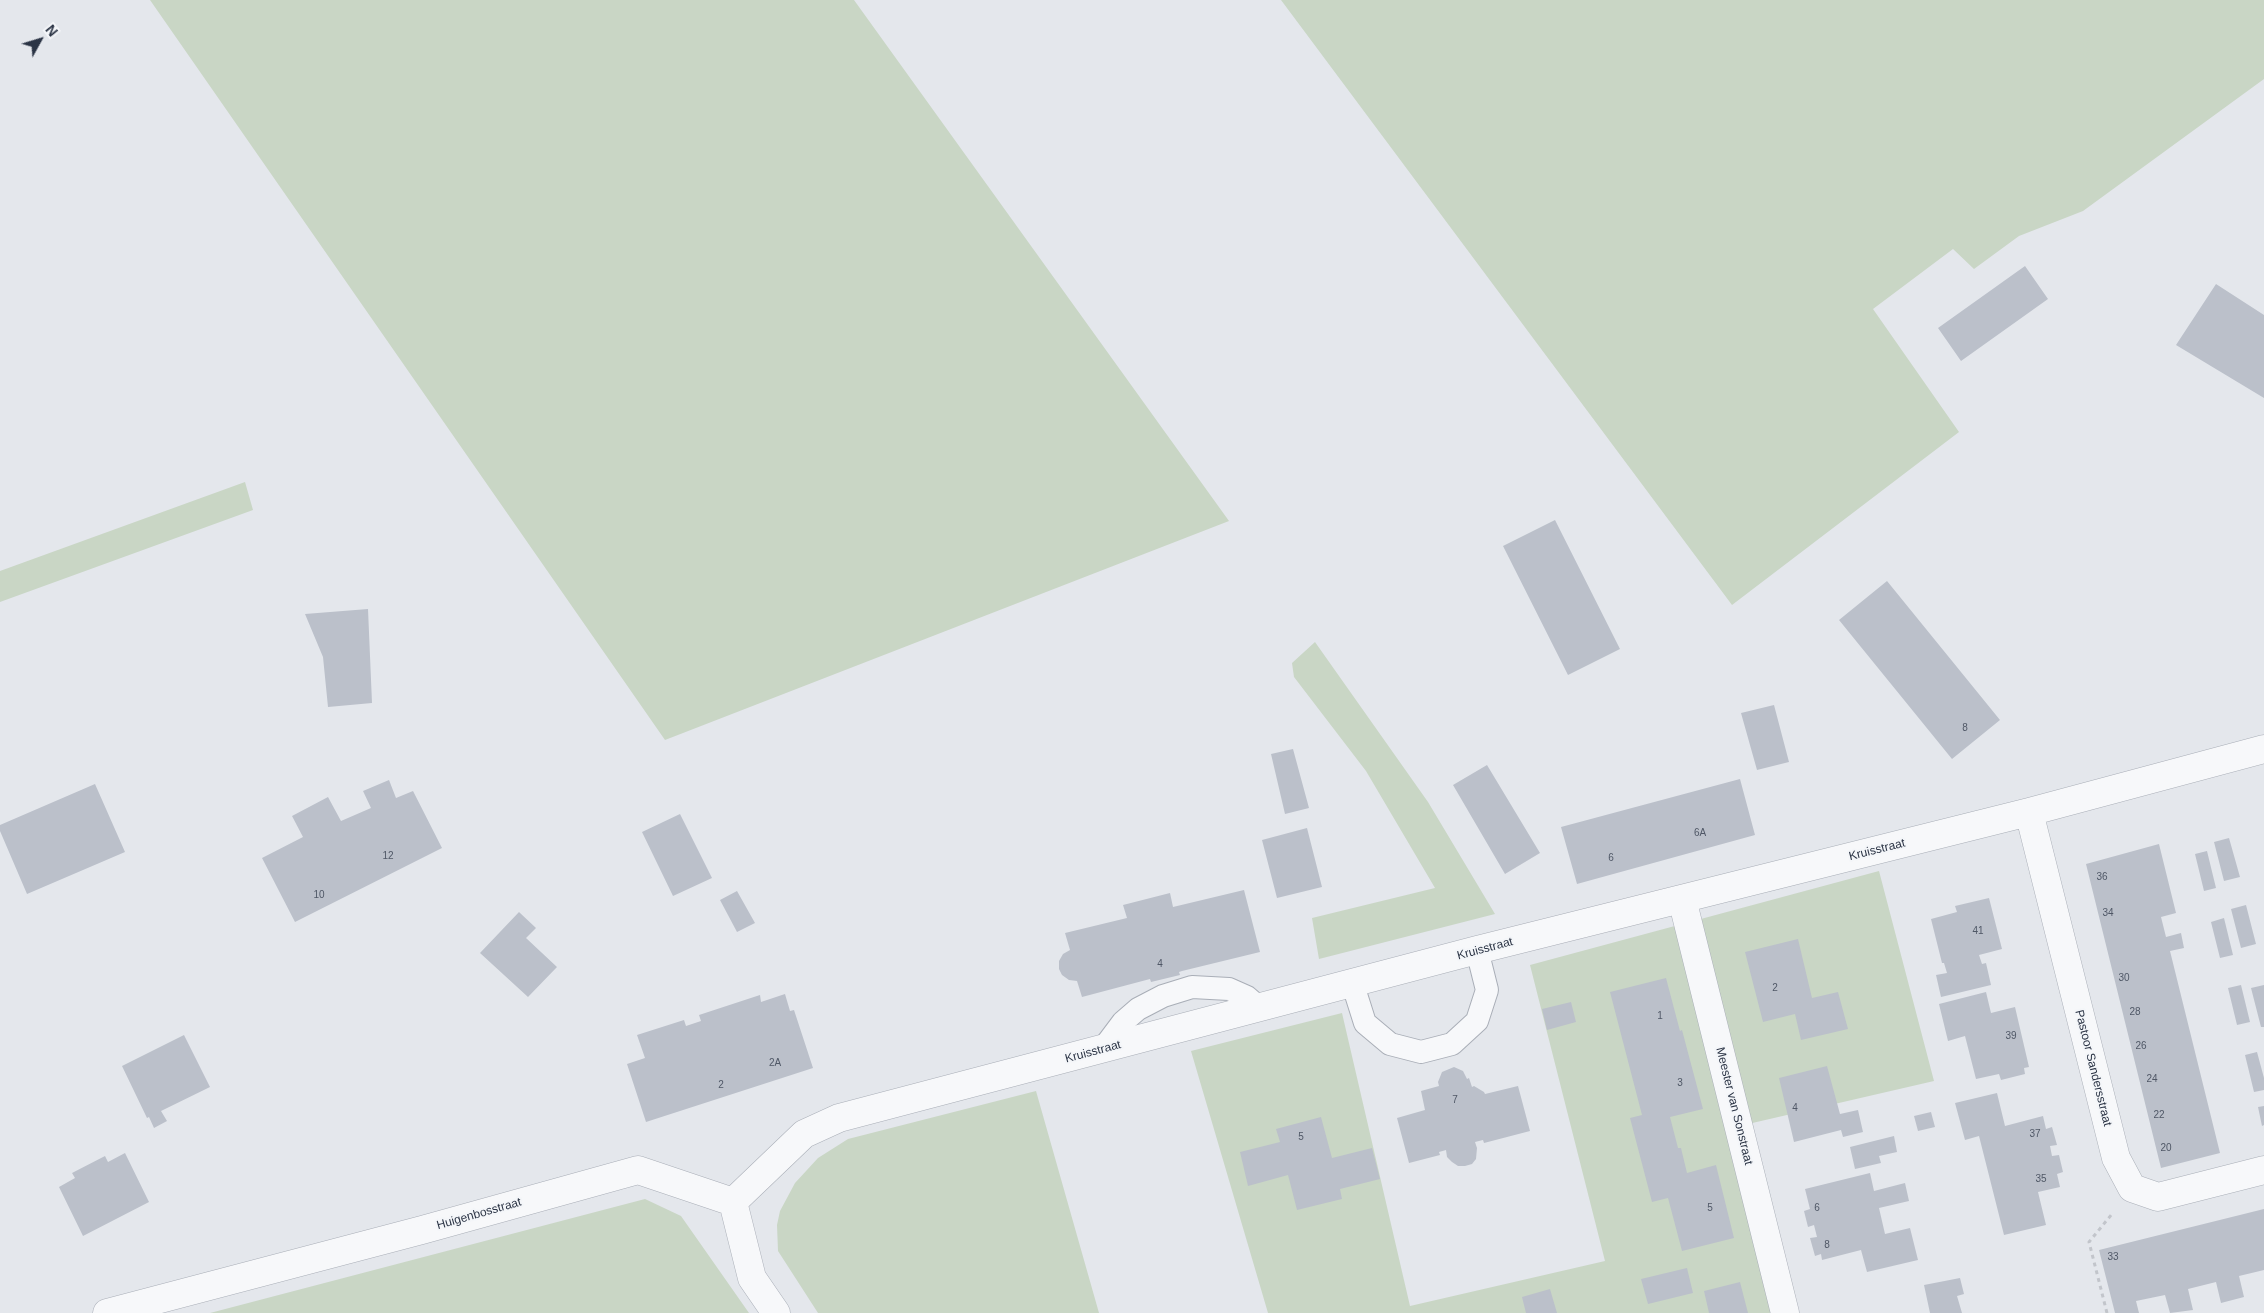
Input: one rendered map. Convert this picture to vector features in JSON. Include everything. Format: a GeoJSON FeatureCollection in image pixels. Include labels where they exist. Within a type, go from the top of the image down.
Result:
{"type":"FeatureCollection","features":[{"type":"Feature","properties":{"kind":"street","name":"Kruisstraat"},"geometry":{"type":"LineString","coordinates":[[732,1202],[804,1134],[839,1118],[1261,1009],[1477,950],[2029,812],[2264,749]]}},
{"type":"Feature","properties":{"kind":"street","name":"Pastoor Sandersstraat"},"geometry":{"type":"LineString","coordinates":[[2029,812],[2116,1158],[2132,1188]]}},
{"type":"Feature","properties":{"kind":"street","name":"Meester van Sonstraat"},"geometry":{"type":"LineString","coordinates":[[1682,899],[1785,1313]]}},
{"type":"Feature","properties":{"kind":"street","name":"Huigenbosstraat"},"geometry":{"type":"LineString","coordinates":[[107,1313],[422,1230],[638,1170],[732,1202]]}},
{"type":"Feature","properties":{"kind":"street"},"geometry":{"type":"LineString","coordinates":[[2132,1188],[2158,1197],[2264,1170]]}},
{"type":"Feature","properties":{"kind":"street"},"geometry":{"type":"LineString","coordinates":[[732,1202],[752,1278],[776,1313]]}},
{"type":"Feature","properties":{"kind":"lane"},"geometry":{"type":"LineString","coordinates":[[1352,985],[1364,1023],[1390,1044],[1421,1052],[1452,1044],[1477,1021],[1485,998],[1487,990],[1477,950]]}},
{"type":"Feature","properties":{"kind":"lane"},"geometry":{"type":"LineString","coordinates":[[1102,1050],[1123,1022],[1138,1009],[1162,996],[1192,988],[1229,989],[1247,997],[1261,1009]]}},
{"type":"Feature","properties":{"kind":"path"},"geometry":{"type":"LineString","coordinates":[[2108,1313],[2089,1242],[2132,1188]]}},
{"type":"Feature","properties":{"kind":"green space"},"geometry":{"type":"Polygon","coordinates":[[[150,0],[854,0],[1229,521],[665,740],[150,0]]]}},
{"type":"Feature","properties":{"kind":"green space"},"geometry":{"type":"Polygon","coordinates":[[[1281,0],[2264,0],[2264,79],[2083,211],[2019,236],[1974,269],[1953,249],[1873,309],[1959,432],[1732,605],[1281,0]]]}},
{"type":"Feature","properties":{"kind":"green space"},"geometry":{"type":"Polygon","coordinates":[[[245,482],[253,510],[0,602],[0,571],[245,482]]]}},
{"type":"Feature","properties":{"kind":"green space"},"geometry":{"type":"Polygon","coordinates":[[[1315,642],[1428,802],[1495,914],[1319,959],[1312,918],[1435,888],[1366,771],[1294,677],[1292,663],[1315,642]]]}},
{"type":"Feature","properties":{"kind":"green space"},"geometry":{"type":"Polygon","coordinates":[[[1879,871],[1934,1081],[1748,1124],[1796,1313],[1268,1313],[1191,1051],[1342,1013],[1410,1306],[1605,1261],[1530,965],[1879,871]]]}},
{"type":"Feature","properties":{"kind":"green space"},"geometry":{"type":"Polygon","coordinates":[[[1036,1091],[1099,1313],[818,1313],[778,1251],[777,1225],[780,1211],[795,1183],[818,1158],[848,1139],[1036,1091]]]}},
{"type":"Feature","properties":{"kind":"green space"},"geometry":{"type":"Polygon","coordinates":[[[645,1199],[681,1216],[749,1313],[210,1313],[645,1199]]]}},
{"type":"Feature","properties":{"kind":"building"},"geometry":{"type":"Polygon","coordinates":[[[2025,266],[2048,299],[1961,361],[1938,328],[2025,266]]]}},
{"type":"Feature","properties":{"kind":"building"},"geometry":{"type":"Polygon","coordinates":[[[2216,284],[2264,315],[2264,398],[2176,345],[2216,284]]]}},
{"type":"Feature","properties":{"kind":"building"},"geometry":{"type":"Polygon","coordinates":[[[1555,520],[1620,649],[1568,675],[1503,546],[1555,520]]]}},
{"type":"Feature","properties":{"kind":"building"},"geometry":{"type":"Polygon","coordinates":[[[1887,581],[2000,720],[1952,759],[1839,620],[1887,581]]]}},
{"type":"Feature","properties":{"kind":"building"},"geometry":{"type":"Polygon","coordinates":[[[368,609],[372,703],[328,707],[323,657],[305,614],[368,609]]]}},
{"type":"Feature","properties":{"kind":"building"},"geometry":{"type":"Polygon","coordinates":[[[1774,705],[1789,762],[1757,770],[1741,713],[1774,705]]]}},
{"type":"Feature","properties":{"kind":"building"},"geometry":{"type":"Polygon","coordinates":[[[1293,749],[1309,808],[1285,814],[1271,754],[1293,749]]]}},
{"type":"Feature","properties":{"kind":"building"},"geometry":{"type":"Polygon","coordinates":[[[1487,765],[1540,853],[1505,874],[1453,785],[1487,765]]]}},
{"type":"Feature","properties":{"kind":"building"},"geometry":{"type":"Polygon","coordinates":[[[1740,779],[1755,835],[1577,884],[1561,827],[1740,779]]]}},
{"type":"Feature","properties":{"kind":"building"},"geometry":{"type":"Polygon","coordinates":[[[389,780],[396,798],[413,791],[442,848],[295,922],[262,858],[303,837],[292,816],[328,797],[341,821],[371,808],[363,791],[389,780]]]}},
{"type":"Feature","properties":{"kind":"building"},"geometry":{"type":"Polygon","coordinates":[[[95,784],[125,852],[27,894],[0,831],[0,825],[95,784]]]}},
{"type":"Feature","properties":{"kind":"building"},"geometry":{"type":"Polygon","coordinates":[[[680,814],[712,878],[673,896],[642,832],[680,814]]]}},
{"type":"Feature","properties":{"kind":"building"},"geometry":{"type":"Polygon","coordinates":[[[1307,828],[1322,887],[1277,898],[1262,840],[1307,828]]]}},
{"type":"Feature","properties":{"kind":"building"},"geometry":{"type":"Polygon","coordinates":[[[2229,838],[2240,877],[2224,881],[2214,842],[2229,838]]]}},
{"type":"Feature","properties":{"kind":"building"},"geometry":{"type":"Polygon","coordinates":[[[2159,844],[2176,913],[2161,917],[2166,937],[2181,933],[2184,948],[2170,951],[2220,1153],[2161,1168],[2086,864],[2159,844]]]}},
{"type":"Feature","properties":{"kind":"building"},"geometry":{"type":"Polygon","coordinates":[[[2207,851],[2216,888],[2204,891],[2195,854],[2207,851]]]}},
{"type":"Feature","properties":{"kind":"building"},"geometry":{"type":"Polygon","coordinates":[[[1244,890],[1260,952],[1182,971],[1179,972],[1180,975],[1151,982],[1150,979],[1082,997],[1077,981],[1069,980],[1062,975],[1059,969],[1059,961],[1063,954],[1070,950],[1065,933],[1127,918],[1123,905],[1170,893],[1173,907],[1244,890]]]}},
{"type":"Feature","properties":{"kind":"building"},"geometry":{"type":"Polygon","coordinates":[[[737,891],[755,923],[737,932],[720,900],[737,891]]]}},
{"type":"Feature","properties":{"kind":"building"},"geometry":{"type":"Polygon","coordinates":[[[1989,898],[2002,949],[1979,955],[1982,964],[1986,963],[1991,985],[1941,997],[1936,975],[1947,973],[1944,963],[1942,963],[1931,919],[1957,912],[1955,906],[1989,898]]]}},
{"type":"Feature","properties":{"kind":"building"},"geometry":{"type":"Polygon","coordinates":[[[2246,905],[2256,944],[2241,948],[2231,909],[2246,905]]]}},
{"type":"Feature","properties":{"kind":"building"},"geometry":{"type":"Polygon","coordinates":[[[519,912],[536,928],[526,938],[557,967],[528,997],[480,953],[519,912]]]}},
{"type":"Feature","properties":{"kind":"building"},"geometry":{"type":"Polygon","coordinates":[[[2224,918],[2233,955],[2220,958],[2211,922],[2224,918]]]}},
{"type":"Feature","properties":{"kind":"building"},"geometry":{"type":"Polygon","coordinates":[[[1798,939],[1812,998],[1838,992],[1848,1029],[1801,1040],[1795,1014],[1763,1022],[1745,952],[1798,939]]]}},
{"type":"Feature","properties":{"kind":"building"},"geometry":{"type":"Polygon","coordinates":[[[1666,978],[1703,1109],[1670,1117],[1678,1148],[1681,1148],[1687,1173],[1716,1165],[1734,1238],[1682,1251],[1668,1198],[1652,1202],[1630,1118],[1642,1115],[1610,992],[1666,978]]]}},
{"type":"Feature","properties":{"kind":"building"},"geometry":{"type":"Polygon","coordinates":[[[2241,985],[2250,1022],[2237,1025],[2228,988],[2241,985]]]}},
{"type":"Feature","properties":{"kind":"building"},"geometry":{"type":"Polygon","coordinates":[[[2264,985],[2264,1027],[2261,1027],[2251,988],[2264,985]]]}},
{"type":"Feature","properties":{"kind":"building"},"geometry":{"type":"Polygon","coordinates":[[[1986,992],[1991,1013],[2015,1007],[2029,1067],[2024,1068],[2025,1074],[2001,1080],[1999,1074],[1976,1079],[1965,1036],[1948,1041],[1939,1004],[1986,992]]]}},
{"type":"Feature","properties":{"kind":"building"},"geometry":{"type":"Polygon","coordinates":[[[785,994],[790,1011],[794,1010],[813,1068],[646,1122],[627,1064],[645,1058],[637,1035],[684,1020],[686,1026],[701,1021],[699,1015],[760,995],[761,1002],[785,994]]]}},
{"type":"Feature","properties":{"kind":"building"},"geometry":{"type":"Polygon","coordinates":[[[1571,1002],[1576,1022],[1547,1030],[1542,1009],[1571,1002]]]}},
{"type":"Feature","properties":{"kind":"building"},"geometry":{"type":"Polygon","coordinates":[[[184,1035],[210,1087],[161,1111],[167,1121],[154,1128],[149,1117],[147,1118],[122,1066],[184,1035]]]}},
{"type":"Feature","properties":{"kind":"building"},"geometry":{"type":"Polygon","coordinates":[[[2257,1052],[2264,1078],[2264,1090],[2254,1092],[2245,1055],[2257,1052]]]}},
{"type":"Feature","properties":{"kind":"building"},"geometry":{"type":"Polygon","coordinates":[[[1827,1066],[1840,1114],[1858,1110],[1863,1132],[1843,1137],[1841,1130],[1794,1142],[1779,1078],[1827,1066]]]}},
{"type":"Feature","properties":{"kind":"building"},"geometry":{"type":"Polygon","coordinates":[[[1454,1067],[1463,1071],[1467,1079],[1469,1078],[1472,1087],[1474,1086],[1485,1094],[1518,1086],[1530,1131],[1484,1143],[1483,1140],[1475,1142],[1477,1148],[1476,1159],[1472,1164],[1465,1166],[1458,1166],[1452,1162],[1447,1157],[1446,1150],[1439,1152],[1440,1155],[1409,1163],[1397,1118],[1425,1110],[1421,1091],[1439,1086],[1438,1082],[1442,1072],[1454,1067]]]}},
{"type":"Feature","properties":{"kind":"building"},"geometry":{"type":"Polygon","coordinates":[[[1997,1093],[2005,1126],[2043,1116],[2046,1129],[2052,1127],[2057,1145],[2050,1146],[2052,1156],[2059,1155],[2063,1172],[2057,1174],[2060,1187],[2038,1192],[2046,1225],[2004,1235],[1979,1136],[1965,1140],[1955,1103],[1997,1093]]]}},
{"type":"Feature","properties":{"kind":"building"},"geometry":{"type":"Polygon","coordinates":[[[2264,1106],[2264,1125],[2262,1126],[2258,1107],[2264,1106]]]}},
{"type":"Feature","properties":{"kind":"building"},"geometry":{"type":"Polygon","coordinates":[[[1931,1112],[1935,1127],[1918,1131],[1914,1116],[1931,1112]]]}},
{"type":"Feature","properties":{"kind":"building"},"geometry":{"type":"Polygon","coordinates":[[[1321,1117],[1332,1158],[1372,1148],[1380,1179],[1340,1189],[1342,1199],[1297,1210],[1288,1175],[1248,1186],[1240,1152],[1280,1142],[1276,1129],[1321,1117]]]}},
{"type":"Feature","properties":{"kind":"building"},"geometry":{"type":"Polygon","coordinates":[[[1894,1136],[1897,1152],[1879,1156],[1881,1163],[1855,1169],[1850,1147],[1894,1136]]]}},
{"type":"Feature","properties":{"kind":"building"},"geometry":{"type":"Polygon","coordinates":[[[125,1153],[149,1202],[83,1236],[59,1187],[75,1178],[72,1173],[105,1156],[108,1162],[125,1153]]]}},
{"type":"Feature","properties":{"kind":"building"},"geometry":{"type":"Polygon","coordinates":[[[1870,1173],[1874,1191],[1905,1183],[1909,1201],[1879,1208],[1885,1234],[1910,1228],[1918,1260],[1867,1272],[1861,1250],[1822,1260],[1821,1254],[1815,1256],[1810,1238],[1817,1237],[1814,1225],[1808,1227],[1804,1211],[1810,1209],[1805,1189],[1870,1173]]]}},
{"type":"Feature","properties":{"kind":"building"},"geometry":{"type":"Polygon","coordinates":[[[2264,1209],[2264,1270],[2239,1276],[2244,1297],[2221,1303],[2216,1282],[2188,1289],[2193,1310],[2170,1313],[2165,1295],[2136,1301],[2139,1313],[2115,1313],[2099,1250],[2264,1209]]]}},
{"type":"Feature","properties":{"kind":"building"},"geometry":{"type":"Polygon","coordinates":[[[1687,1268],[1693,1293],[1648,1304],[1641,1279],[1687,1268]]]}},
{"type":"Feature","properties":{"kind":"building"},"geometry":{"type":"Polygon","coordinates":[[[1960,1278],[1964,1294],[1957,1296],[1962,1313],[1930,1313],[1924,1285],[1960,1278]]]}},
{"type":"Feature","properties":{"kind":"building"},"geometry":{"type":"Polygon","coordinates":[[[1740,1282],[1748,1313],[1709,1313],[1704,1291],[1740,1282]]]}},
{"type":"Feature","properties":{"kind":"building"},"geometry":{"type":"Polygon","coordinates":[[[1550,1289],[1557,1313],[1526,1313],[1522,1297],[1550,1289]]]}}]}
